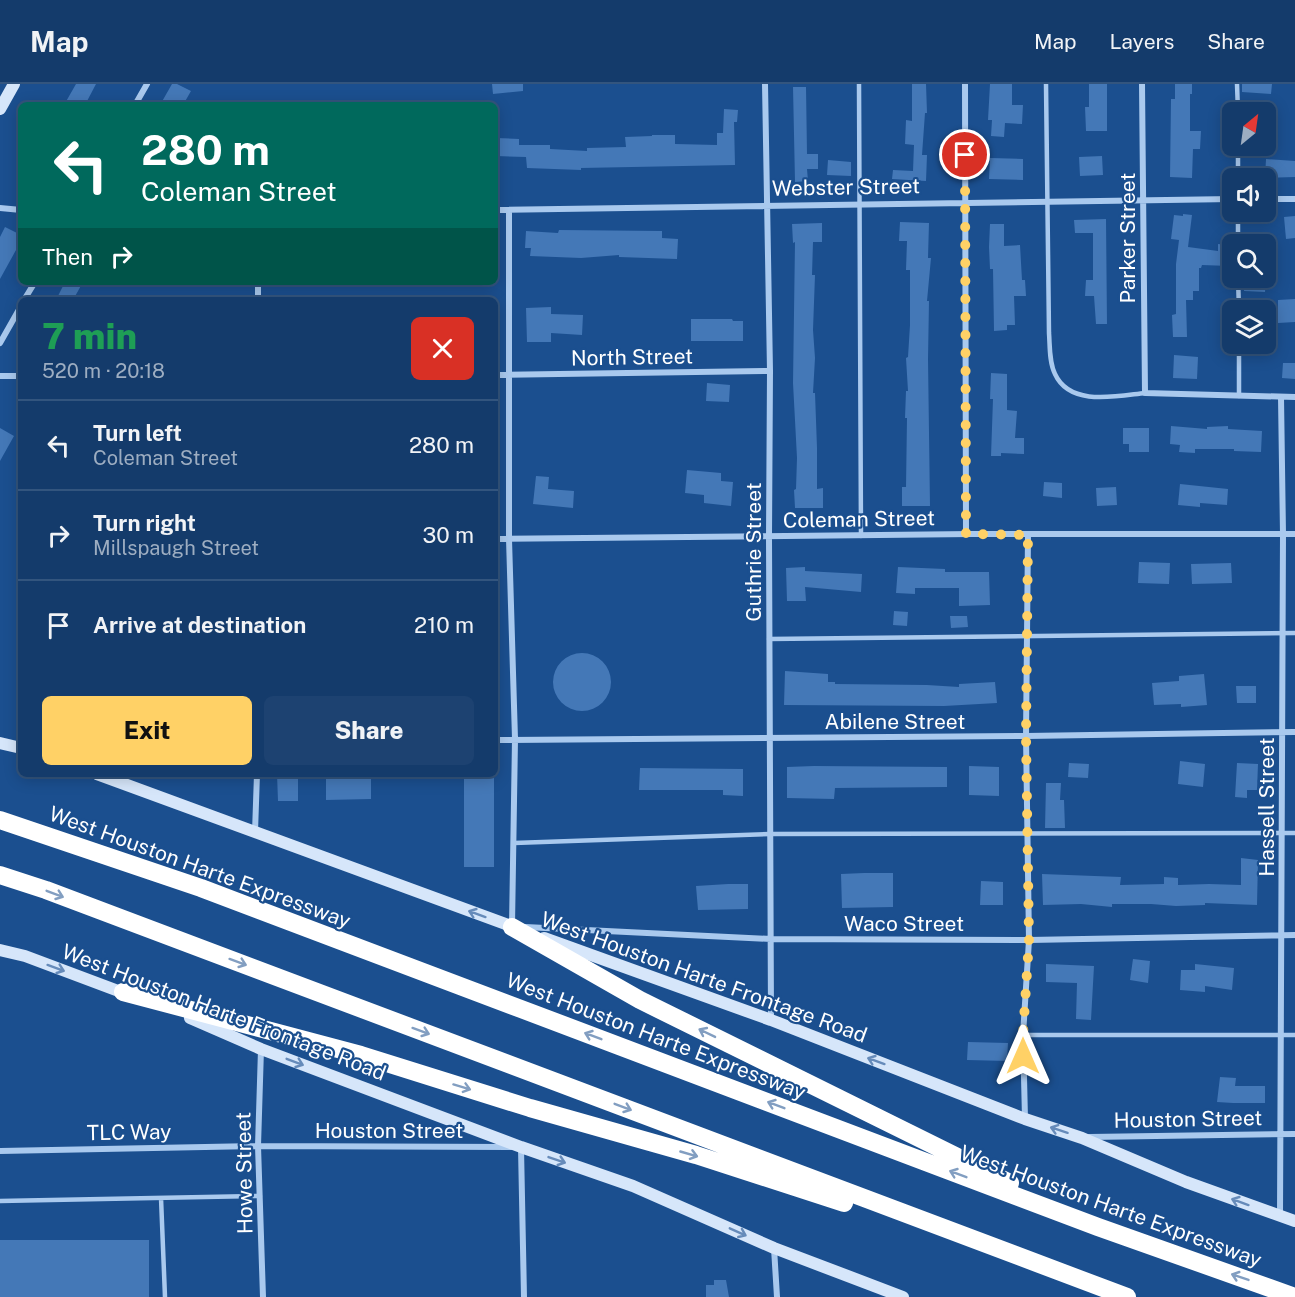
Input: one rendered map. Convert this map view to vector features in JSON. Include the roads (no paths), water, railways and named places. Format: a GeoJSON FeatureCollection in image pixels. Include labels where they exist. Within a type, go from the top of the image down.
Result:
{"type":"FeatureCollection","features":[{"type":"Feature","properties":{"kind":"highway","name":"West Houston Harte Expressway"},"geometry":{"type":"LineString","coordinates":[[0,820],[201,888],[1098,1227],[1295,1297]]}},
{"type":"Feature","properties":{"kind":"highway"},"geometry":{"type":"LineString","coordinates":[[0,875],[46,890],[1127,1297]]}},
{"type":"Feature","properties":{"kind":"highway"},"geometry":{"type":"LineString","coordinates":[[512,927],[640,1000],[1098,1227]]}},
{"type":"Feature","properties":{"kind":"highway"},"geometry":{"type":"LineString","coordinates":[[123,992],[361,1055],[530,1108],[707,1159],[1041,1266]]}},
{"type":"Feature","properties":{"kind":"main road"},"geometry":{"type":"LineString","coordinates":[[0,109],[14,84]]}},
{"type":"Feature","properties":{"kind":"main road"},"geometry":{"type":"LineString","coordinates":[[0,743],[18,747]]}},
{"type":"Feature","properties":{"kind":"main road","name":"West Houston Harte Frontage Road"},"geometry":{"type":"LineString","coordinates":[[105,777],[771,1020],[1025,1119],[1082,1138],[1186,1182],[1295,1221]]}},
{"type":"Feature","properties":{"kind":"main road","name":"West Houston Harte Frontage Road"},"geometry":{"type":"LineString","coordinates":[[0,950],[25,956],[123,992],[204,1023],[261,1049],[521,1147],[633,1186],[774,1248],[903,1297]]}},
{"type":"Feature","properties":{"kind":"street"},"geometry":{"type":"LineString","coordinates":[[137,102],[147,84]]}},
{"type":"Feature","properties":{"kind":"street","name":"Guthrie Street"},"geometry":{"type":"LineString","coordinates":[[765,84],[770,371],[771,1020]]}},
{"type":"Feature","properties":{"kind":"street"},"geometry":{"type":"LineString","coordinates":[[965,84],[966,534]]}},
{"type":"Feature","properties":{"kind":"street","name":"Parker Street"},"geometry":{"type":"LineString","coordinates":[[1142,84],[1145,393]]}},
{"type":"Feature","properties":{"kind":"street","name":"Webster Street"},"geometry":{"type":"LineString","coordinates":[[498,210],[1222,199]]}},
{"type":"Feature","properties":{"kind":"street"},"geometry":{"type":"LineString","coordinates":[[1276,199],[1295,199]]}},
{"type":"Feature","properties":{"kind":"street"},"geometry":{"type":"LineString","coordinates":[[0,208],[18,210]]}},
{"type":"Feature","properties":{"kind":"street"},"geometry":{"type":"LineString","coordinates":[[509,210],[509,539],[515,739],[512,927]]}},
{"type":"Feature","properties":{"kind":"street"},"geometry":{"type":"LineString","coordinates":[[0,343],[18,311]]}},
{"type":"Feature","properties":{"kind":"street","name":"North Street"},"geometry":{"type":"LineString","coordinates":[[498,375],[770,371]]}},
{"type":"Feature","properties":{"kind":"street"},"geometry":{"type":"LineString","coordinates":[[0,376],[18,376]]}},
{"type":"Feature","properties":{"kind":"street"},"geometry":{"type":"LineString","coordinates":[[1145,393],[1295,397]]}},
{"type":"Feature","properties":{"kind":"street","name":"Hassell Street"},"geometry":{"type":"LineString","coordinates":[[1280,1216],[1283,732],[1281,397]]}},
{"type":"Feature","properties":{"kind":"street","name":"Coleman Street"},"geometry":{"type":"LineString","coordinates":[[498,539],[966,534],[1295,534]]}},
{"type":"Feature","properties":{"kind":"street"},"geometry":{"type":"LineString","coordinates":[[1025,1119],[1023,1035],[1029,940],[1026,736],[1028,535]]}},
{"type":"Feature","properties":{"kind":"street","name":"Abilene Street"},"geometry":{"type":"LineString","coordinates":[[498,740],[1295,732]]}},
{"type":"Feature","properties":{"kind":"street"},"geometry":{"type":"LineString","coordinates":[[255,832],[257,777]]}},
{"type":"Feature","properties":{"kind":"street","name":"Waco Street"},"geometry":{"type":"LineString","coordinates":[[512,927],[771,939],[1029,940],[1295,935]]}},
{"type":"Feature","properties":{"kind":"street","name":"Howe Street"},"geometry":{"type":"LineString","coordinates":[[261,1049],[258,1146],[263,1297]]}},
{"type":"Feature","properties":{"kind":"street","name":"Houston Street"},"geometry":{"type":"LineString","coordinates":[[1082,1138],[1295,1134]]}},
{"type":"Feature","properties":{"kind":"street","name":"Houston Street"},"geometry":{"type":"LineString","coordinates":[[258,1146],[521,1147]]}},
{"type":"Feature","properties":{"kind":"street","name":"TLC Way"},"geometry":{"type":"LineString","coordinates":[[0,1151],[258,1146]]}},
{"type":"Feature","properties":{"kind":"street"},"geometry":{"type":"LineString","coordinates":[[521,1147],[524,1297]]}},
{"type":"Feature","properties":{"kind":"street"},"geometry":{"type":"LineString","coordinates":[[774,1248],[777,1297]]}},
{"type":"Feature","properties":{"kind":"lane"},"geometry":{"type":"LineString","coordinates":[[859,84],[861,536]]}},
{"type":"Feature","properties":{"kind":"lane"},"geometry":{"type":"LineString","coordinates":[[1046,84],[1050,354],[1055,375],[1066,387],[1078,394],[1100,398],[1145,393]]}},
{"type":"Feature","properties":{"kind":"lane"},"geometry":{"type":"LineString","coordinates":[[1238,84],[1238,102]]}},
{"type":"Feature","properties":{"kind":"lane"},"geometry":{"type":"LineString","coordinates":[[1239,354],[1239,396]]}},
{"type":"Feature","properties":{"kind":"lane"},"geometry":{"type":"LineString","coordinates":[[769,639],[1295,633]]}},
{"type":"Feature","properties":{"kind":"lane"},"geometry":{"type":"LineString","coordinates":[[514,843],[770,834],[1028,835],[1295,832]]}},
{"type":"Feature","properties":{"kind":"lane"},"geometry":{"type":"LineString","coordinates":[[1023,1035],[1295,1035]]}},
{"type":"Feature","properties":{"kind":"lane"},"geometry":{"type":"LineString","coordinates":[[0,1201],[260,1196]]}},
{"type":"Feature","properties":{"kind":"lane"},"geometry":{"type":"LineString","coordinates":[[161,1198],[165,1297]]}}]}
